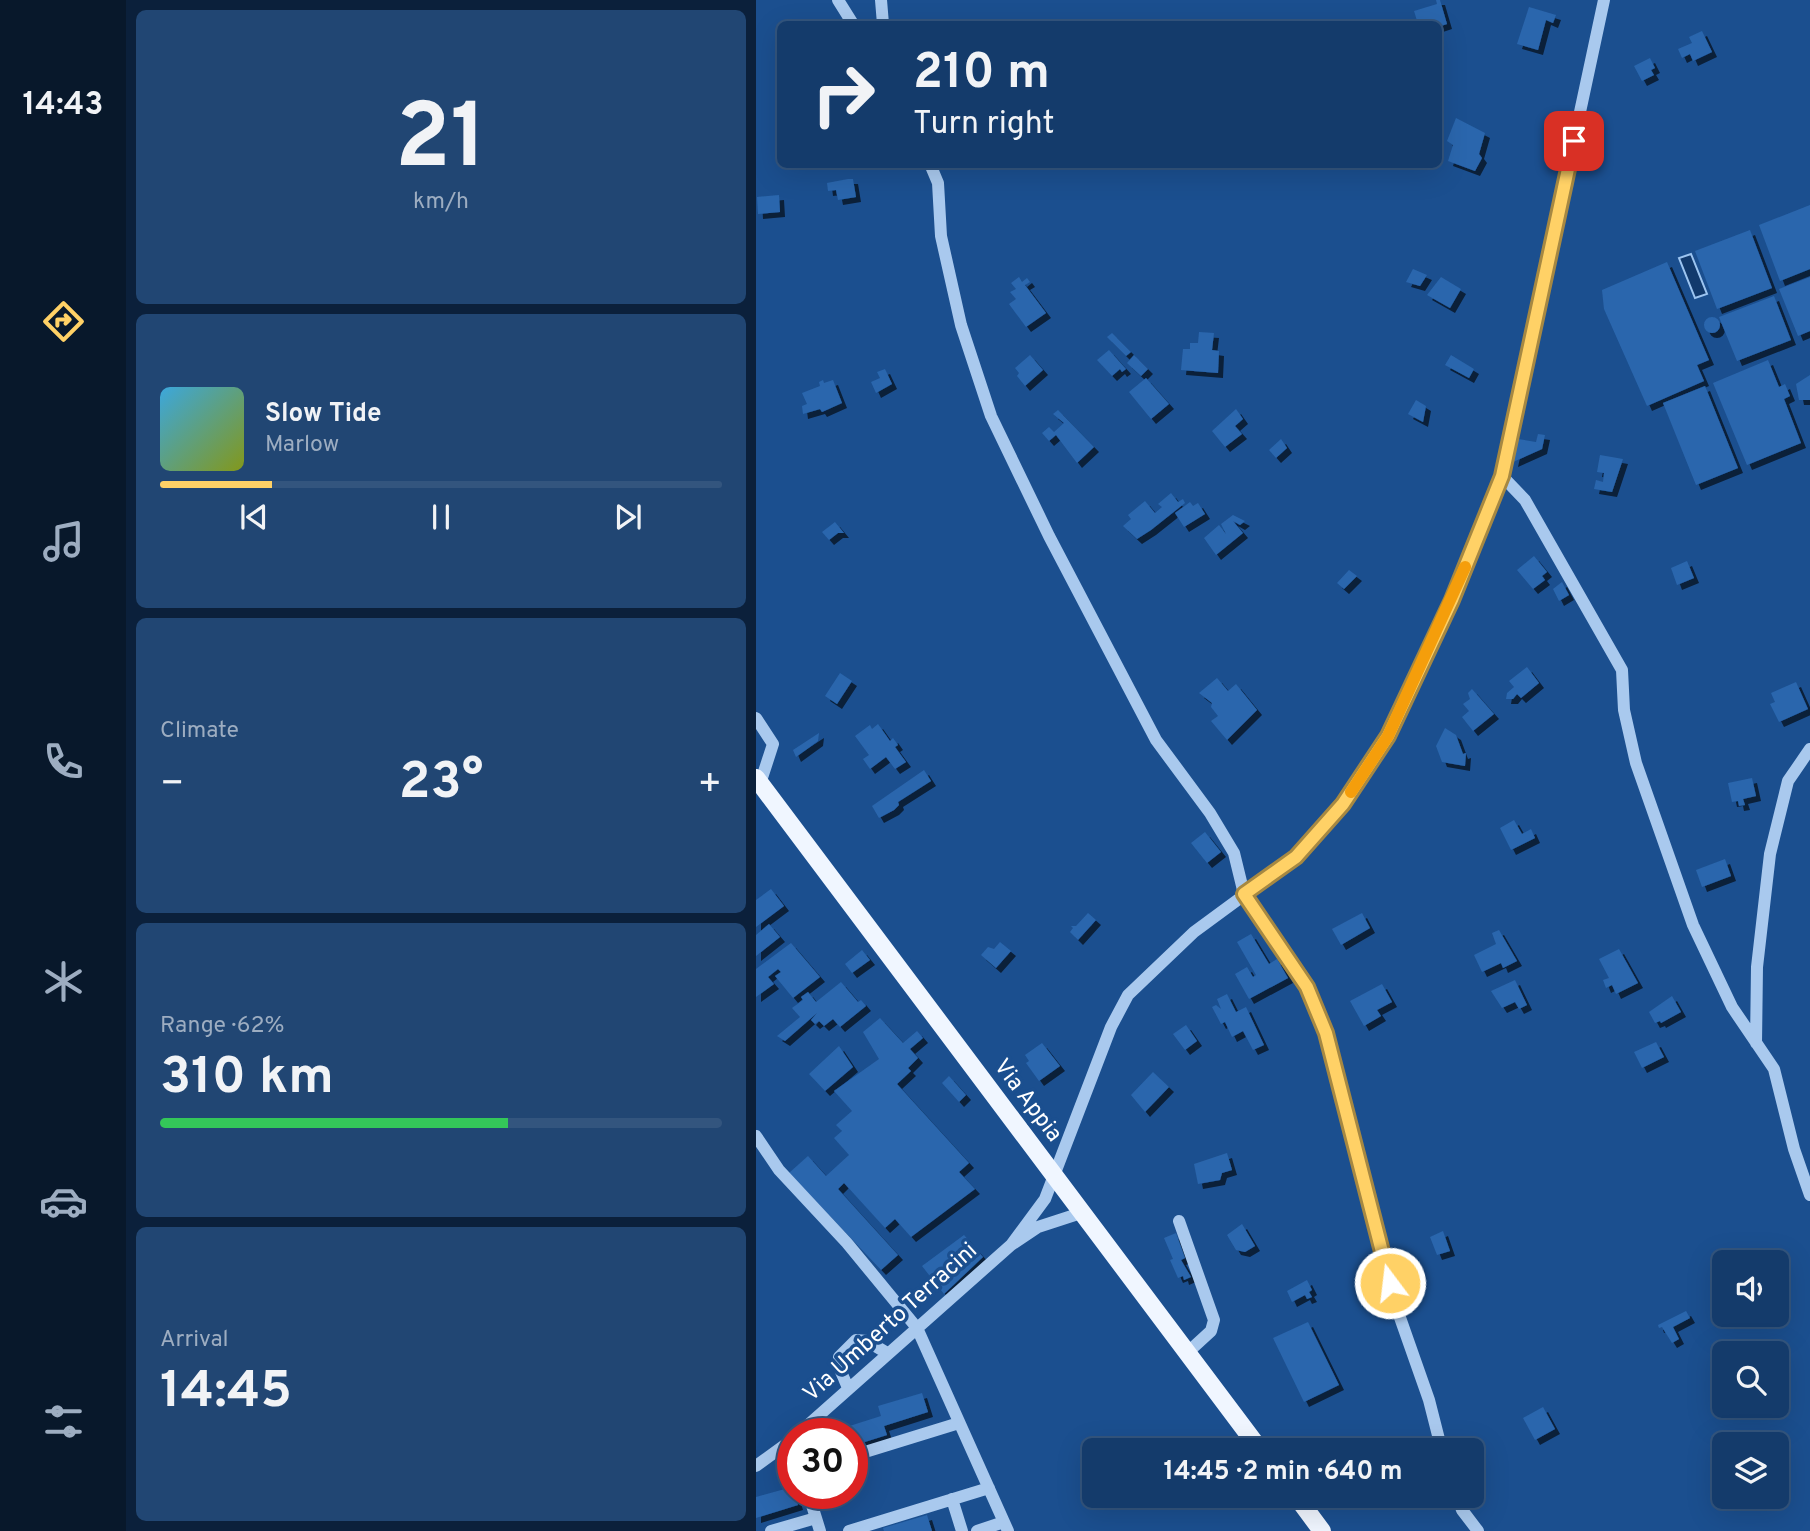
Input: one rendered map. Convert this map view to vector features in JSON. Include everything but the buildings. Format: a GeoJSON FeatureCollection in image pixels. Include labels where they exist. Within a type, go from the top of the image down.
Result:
{"type":"FeatureCollection","features":[{"type":"Feature","properties":{"kind":"main road","name":"Via Appia"},"geometry":{"type":"LineString","coordinates":[[758,781],[1251,1438]]}},
{"type":"Feature","properties":{"kind":"main road"},"geometry":{"type":"LineString","coordinates":[[1305,1508],[1322,1531]]}},
{"type":"Feature","properties":{"kind":"street"},"geometry":{"type":"LineString","coordinates":[[838,0],[851,21]]}},
{"type":"Feature","properties":{"kind":"street"},"geometry":{"type":"LineString","coordinates":[[881,0],[883,21]]}},
{"type":"Feature","properties":{"kind":"street"},"geometry":{"type":"LineString","coordinates":[[1011,1245],[1045,1199],[1111,1027],[1128,995],[1194,932],[1296,857],[1343,804],[1388,736],[1452,600],[1502,476],[1604,0]]}},
{"type":"Feature","properties":{"kind":"street"},"geometry":{"type":"LineString","coordinates":[[932,168],[938,183],[941,236],[961,325],[991,416],[1049,536],[1156,740],[1210,813],[1234,853],[1244,894],[1307,987],[1326,1033],[1397,1309],[1429,1400],[1439,1438]]}},
{"type":"Feature","properties":{"kind":"street"},"geometry":{"type":"LineString","coordinates":[[1502,476],[1525,500],[1622,670],[1624,710],[1636,763],[1693,925],[1732,1007],[1774,1069],[1794,1149],[1810,1195]]}},
{"type":"Feature","properties":{"kind":"street"},"geometry":{"type":"LineString","coordinates":[[756,718],[773,744],[758,781]]}},
{"type":"Feature","properties":{"kind":"street"},"geometry":{"type":"LineString","coordinates":[[1756,1044],[1757,967],[1770,853],[1788,781],[1810,749]]}},
{"type":"Feature","properties":{"kind":"street"},"geometry":{"type":"LineString","coordinates":[[756,1136],[779,1170],[847,1243],[917,1328],[1006,1527],[977,1531]]}},
{"type":"Feature","properties":{"kind":"street"},"geometry":{"type":"LineString","coordinates":[[1011,1245],[1038,1227],[1081,1213]]}},
{"type":"Feature","properties":{"kind":"street"},"geometry":{"type":"LineString","coordinates":[[1179,1221],[1214,1320],[1212,1331],[1187,1353]]}},
{"type":"Feature","properties":{"kind":"street","name":"Via Umberto Terracini"},"geometry":{"type":"LineString","coordinates":[[815,1418],[1011,1245]]}},
{"type":"Feature","properties":{"kind":"street"},"geometry":{"type":"LineString","coordinates":[[848,1388],[839,1367],[839,1357],[856,1340],[867,1341],[887,1353]]}},
{"type":"Feature","properties":{"kind":"street"},"geometry":{"type":"LineString","coordinates":[[868,1451],[959,1423]]}},
{"type":"Feature","properties":{"kind":"street"},"geometry":{"type":"LineString","coordinates":[[756,1466],[777,1451]]}},
{"type":"Feature","properties":{"kind":"street"},"geometry":{"type":"LineString","coordinates":[[849,1531],[989,1488]]}},
{"type":"Feature","properties":{"kind":"street"},"geometry":{"type":"LineString","coordinates":[[952,1499],[962,1531]]}},
{"type":"Feature","properties":{"kind":"street"},"geometry":{"type":"LineString","coordinates":[[1461,1508],[1478,1531]]}},
{"type":"Feature","properties":{"kind":"street"},"geometry":{"type":"LineString","coordinates":[[813,1509],[820,1531]]}},
{"type":"Feature","properties":{"kind":"street"},"geometry":{"type":"LineString","coordinates":[[771,1531],[816,1518]]}},
{"type":"Feature","properties":{"kind":"water"},"geometry":{"type":"Polygon","coordinates":[[[1691,254],[1707,294],[1695,298],[1679,258],[1691,254]]]}},
{"type":"Feature","properties":{"kind":"slow traffic"},"geometry":{"type":"LineString","coordinates":[[1351,792],[1388,736],[1465,567]]}},
{"type":"Feature","properties":{"kind":"route"},"geometry":{"type":"LineString","coordinates":[[1390,1283],[1326,1033],[1307,987],[1244,894],[1296,857],[1343,804],[1388,736],[1452,600],[1502,476],[1574,141]]}}]}
